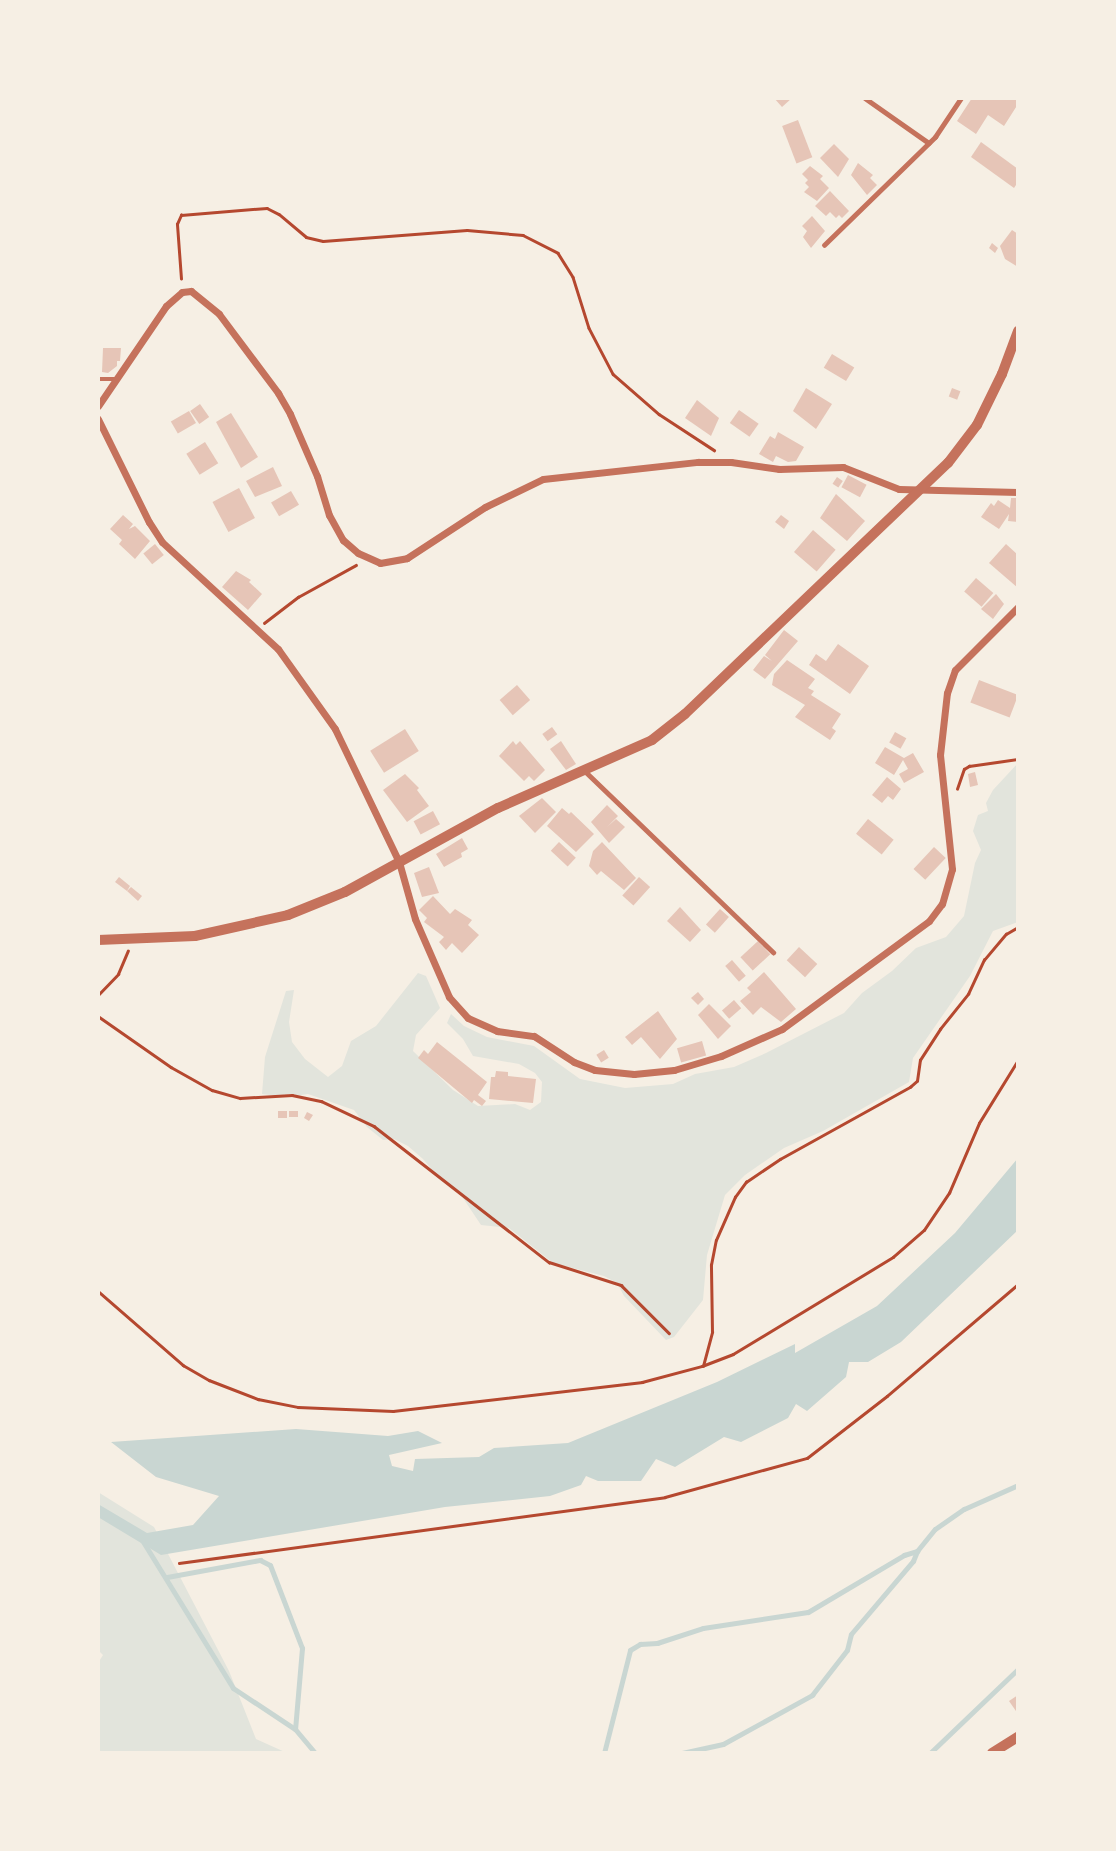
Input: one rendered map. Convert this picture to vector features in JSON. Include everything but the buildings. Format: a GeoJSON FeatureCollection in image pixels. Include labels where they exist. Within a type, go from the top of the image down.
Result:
{"type":"FeatureCollection","features":[{"type":"Feature","properties":{"kind":"street"},"geometry":{"type":"LineString","coordinates":[[98,406],[166,306],[182,292],[191,291],[219,314],[278,393],[317,476],[329,515],[343,540],[380,563],[407,558],[485,507],[543,479],[698,462],[731,462],[779,469],[843,467],[899,489],[1018,492]]}},
{"type":"Feature","properties":{"kind":"street"},"geometry":{"type":"LineString","coordinates":[[98,940],[130,941],[195,936],[288,915],[345,892],[498,808],[586,772],[652,740],[685,714],[948,463],[977,425],[1002,374],[1018,331]]}},
{"type":"Feature","properties":{"kind":"street"},"geometry":{"type":"LineString","coordinates":[[98,419],[142,510],[162,542],[278,649],[335,729],[399,862],[430,957],[449,997],[468,1018],[497,1031],[534,1036],[574,1062],[595,1070],[634,1074],[674,1070],[709,1059],[782,1029],[929,921],[942,904],[952,870],[940,755],[947,693],[956,670],[1018,607]]}},
{"type":"Feature","properties":{"kind":"street"},"geometry":{"type":"LineString","coordinates":[[992,1753],[1018,1737]]}},
{"type":"Feature","properties":{"kind":"lane"},"geometry":{"type":"LineString","coordinates":[[865,98],[929,143]]}},
{"type":"Feature","properties":{"kind":"lane"},"geometry":{"type":"LineString","coordinates":[[824,245],[929,143],[961,98]]}},
{"type":"Feature","properties":{"kind":"lane"},"geometry":{"type":"LineString","coordinates":[[98,379],[116,379]]}},
{"type":"Feature","properties":{"kind":"lane"},"geometry":{"type":"LineString","coordinates":[[586,772],[773,952]]}},
{"type":"Feature","properties":{"kind":"path"},"geometry":{"type":"LineString","coordinates":[[182,292],[177,224],[181,215],[267,208],[306,237],[323,241],[467,230],[523,235],[558,253],[573,277],[589,328],[612,374],[659,414],[731,462]]}},
{"type":"Feature","properties":{"kind":"path"},"geometry":{"type":"LineString","coordinates":[[257,629],[298,597],[368,558]]}},
{"type":"Feature","properties":{"kind":"path"},"geometry":{"type":"LineString","coordinates":[[946,811],[964,769],[1018,759]]}},
{"type":"Feature","properties":{"kind":"path"},"geometry":{"type":"LineString","coordinates":[[702,1366],[712,1332],[711,1265],[716,1240],[735,1197],[747,1182],[779,1159],[917,1081],[920,1060],[968,994],[984,960],[1006,934],[1018,927]]}},
{"type":"Feature","properties":{"kind":"path"},"geometry":{"type":"LineString","coordinates":[[98,995],[118,974],[130,941]]}},
{"type":"Feature","properties":{"kind":"path"},"geometry":{"type":"LineString","coordinates":[[98,1016],[183,1075],[212,1090],[240,1098],[292,1095],[321,1101],[374,1126],[549,1262],[621,1285],[668,1334]]}},
{"type":"Feature","properties":{"kind":"path"},"geometry":{"type":"LineString","coordinates":[[98,1291],[163,1349],[209,1380],[258,1399],[298,1407],[393,1411],[642,1382],[702,1366],[733,1354],[893,1257],[924,1230],[949,1193],[979,1123],[1018,1060]]}},
{"type":"Feature","properties":{"kind":"path"},"geometry":{"type":"LineString","coordinates":[[179,1563],[665,1497],[807,1458],[887,1396],[1018,1284]]}},
{"type":"Feature","properties":{"kind":"shaded area"},"geometry":{"type":"Polygon","coordinates":[[[1018,763],[1018,922],[993,931],[970,976],[913,1058],[909,1082],[823,1131],[784,1148],[745,1175],[725,1195],[707,1255],[703,1300],[674,1337],[666,1340],[624,1296],[617,1283],[604,1276],[553,1263],[509,1228],[481,1225],[459,1192],[440,1179],[423,1159],[408,1146],[394,1139],[383,1140],[367,1127],[354,1110],[308,1094],[288,1097],[262,1094],[265,1057],[286,991],[294,990],[289,1022],[292,1042],[305,1059],[328,1077],[342,1066],[351,1041],[376,1026],[418,973],[426,976],[440,1008],[416,1035],[413,1051],[453,1090],[478,1106],[515,1104],[530,1110],[541,1102],[542,1082],[535,1073],[519,1064],[473,1056],[463,1039],[447,1023],[451,1014],[464,1026],[487,1037],[534,1046],[580,1079],[625,1088],[673,1084],[695,1074],[734,1067],[766,1053],[844,1013],[862,993],[892,971],[916,948],[946,937],[964,916],[975,863],[981,850],[973,831],[978,815],[988,811],[986,803],[993,790],[1018,763]]]}},
{"type":"Feature","properties":{"kind":"shaded area"},"geometry":{"type":"Polygon","coordinates":[[[1018,1158],[1018,1230],[901,1342],[868,1362],[849,1362],[846,1377],[807,1411],[796,1404],[788,1418],[741,1442],[724,1437],[675,1467],[656,1459],[641,1481],[598,1481],[586,1476],[581,1485],[550,1496],[445,1507],[161,1555],[98,1517],[98,1504],[147,1533],[193,1525],[219,1496],[156,1477],[111,1442],[296,1429],[388,1436],[418,1431],[442,1443],[389,1455],[392,1466],[413,1471],[415,1459],[479,1457],[494,1448],[568,1443],[717,1382],[795,1344],[795,1353],[877,1306],[955,1233],[1018,1158]]]}},
{"type":"Feature","properties":{"kind":"shaded area"},"geometry":{"type":"Polygon","coordinates":[[[98,1492],[154,1527],[229,1671],[256,1739],[287,1753],[98,1753],[98,1663],[103,1655],[98,1650],[98,1492]]]}},
{"type":"Feature","properties":{"kind":"waterway"},"geometry":{"type":"LineString","coordinates":[[604,1753],[630,1650],[640,1644],[657,1643],[703,1628],[808,1612],[904,1555],[917,1551],[935,1529],[964,1509],[1018,1485]]}},
{"type":"Feature","properties":{"kind":"waterway"},"geometry":{"type":"LineString","coordinates":[[142,1540],[233,1688],[295,1729]]}},
{"type":"Feature","properties":{"kind":"waterway"},"geometry":{"type":"LineString","coordinates":[[682,1753],[723,1744],[812,1695],[847,1650],[851,1634],[913,1561],[917,1551]]}},
{"type":"Feature","properties":{"kind":"waterway"},"geometry":{"type":"LineString","coordinates":[[167,1577],[260,1560],[270,1565],[302,1648],[295,1729],[315,1753]]}},
{"type":"Feature","properties":{"kind":"waterway"},"geometry":{"type":"LineString","coordinates":[[930,1753],[1018,1669]]}}]}
